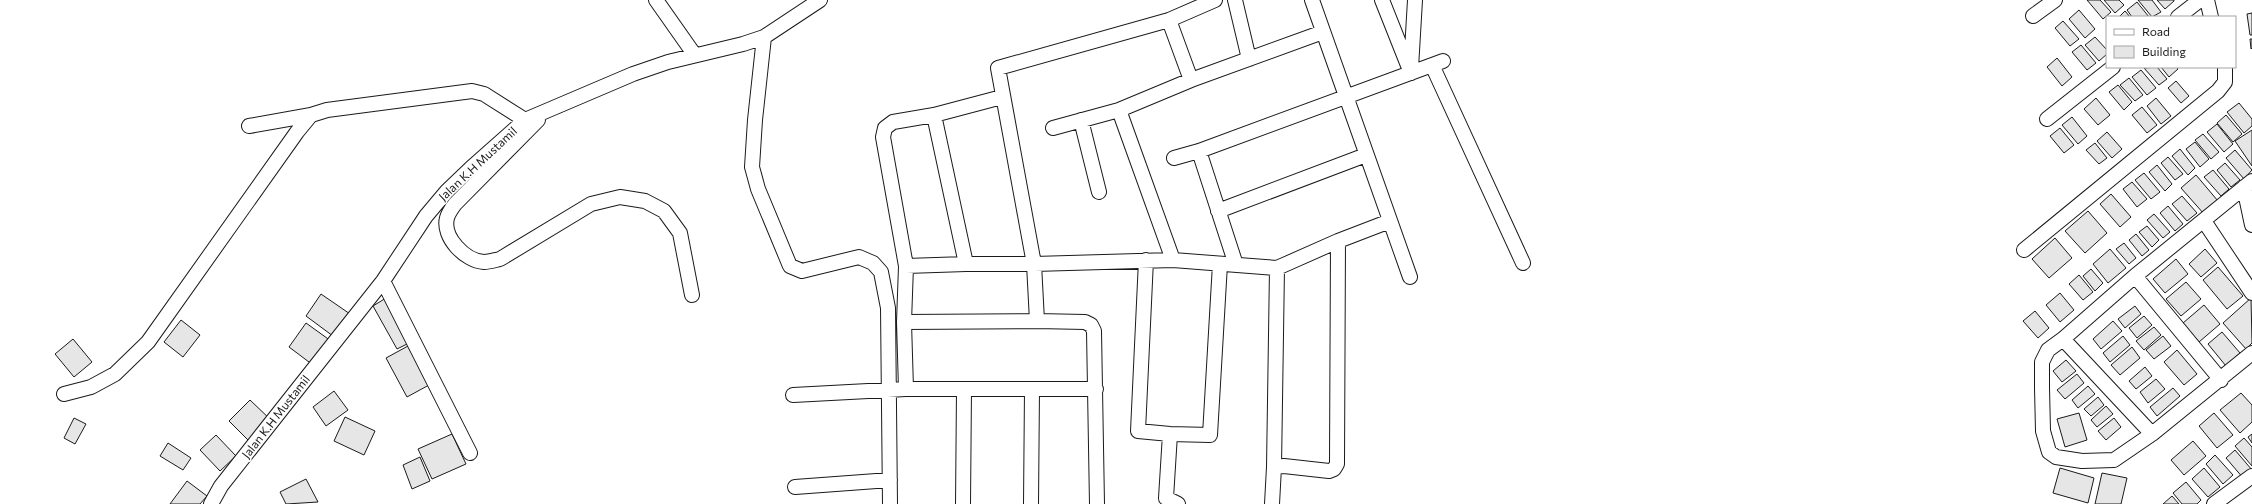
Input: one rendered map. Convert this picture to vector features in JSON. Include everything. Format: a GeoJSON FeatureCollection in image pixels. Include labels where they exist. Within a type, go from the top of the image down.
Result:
{"type":"FeatureCollection","features":[{"type":"Feature","properties":{"kind":"street"},"geometry":{"type":"LineString","coordinates":[[656,0],[694,54]]}},
{"type":"Feature","properties":{"kind":"street","name":"Jalan K.H Mustamil"},"geometry":{"type":"LineString","coordinates":[[211,504],[221,486],[383,281],[426,216],[447,191],[525,120],[633,74],[694,54],[742,44],[764,37],[820,0]]}},
{"type":"Feature","properties":{"kind":"street"},"geometry":{"type":"LineString","coordinates":[[1037,321],[1034,264],[1002,97],[998,68],[1169,20],[1215,0]]}},
{"type":"Feature","properties":{"kind":"street"},"geometry":{"type":"LineString","coordinates":[[1235,0],[1249,59]]}},
{"type":"Feature","properties":{"kind":"street"},"geometry":{"type":"LineString","coordinates":[[1312,0],[1410,277]]}},
{"type":"Feature","properties":{"kind":"street"},"geometry":{"type":"LineString","coordinates":[[1382,0],[1411,73]]}},
{"type":"Feature","properties":{"kind":"street"},"geometry":{"type":"LineString","coordinates":[[1411,73],[1415,0]]}},
{"type":"Feature","properties":{"kind":"street"},"geometry":{"type":"LineString","coordinates":[[2033,16],[2056,0]]}},
{"type":"Feature","properties":{"kind":"street"},"geometry":{"type":"LineString","coordinates":[[2179,16],[2200,0]]}},
{"type":"Feature","properties":{"kind":"street"},"geometry":{"type":"LineString","coordinates":[[2207,0],[2211,16]]}},
{"type":"Feature","properties":{"kind":"street"},"geometry":{"type":"LineString","coordinates":[[1169,20],[1191,80]]}},
{"type":"Feature","properties":{"kind":"street"},"geometry":{"type":"LineString","coordinates":[[1053,128],[1119,110],[1191,80],[1324,32]]}},
{"type":"Feature","properties":{"kind":"street"},"geometry":{"type":"LineString","coordinates":[[764,37],[753,140],[752,167],[758,189],[790,266],[802,271],[859,257],[873,263],[881,272],[888,308],[890,504]]}},
{"type":"Feature","properties":{"kind":"street"},"geometry":{"type":"LineString","coordinates":[[1174,158],[1199,151],[1438,63],[1523,263]]}},
{"type":"Feature","properties":{"kind":"street"},"geometry":{"type":"LineString","coordinates":[[2047,118],[2113,68]]}},
{"type":"Feature","properties":{"kind":"street"},"geometry":{"type":"LineString","coordinates":[[2024,250],[2218,91],[2225,82],[2225,68]]}},
{"type":"Feature","properties":{"kind":"street"},"geometry":{"type":"LineString","coordinates":[[249,126],[311,115],[326,110],[472,92],[484,94],[525,120]]}},
{"type":"Feature","properties":{"kind":"street"},"geometry":{"type":"LineString","coordinates":[[906,389],[904,322],[906,266],[882,137],[885,128],[893,122],[934,115],[1002,97]]}},
{"type":"Feature","properties":{"kind":"street"},"geometry":{"type":"LineString","coordinates":[[546,110],[519,141],[455,204],[447,218],[447,229],[448,234],[457,246],[468,256],[483,262],[500,259],[591,204],[620,197],[645,201],[664,211],[680,233],[692,295]]}},
{"type":"Feature","properties":{"kind":"street"},"geometry":{"type":"LineString","coordinates":[[1119,110],[1173,260]]}},
{"type":"Feature","properties":{"kind":"street"},"geometry":{"type":"LineString","coordinates":[[64,394],[91,387],[115,374],[148,342],[281,154],[311,115]]}},
{"type":"Feature","properties":{"kind":"street"},"geometry":{"type":"LineString","coordinates":[[934,115],[966,264]]}},
{"type":"Feature","properties":{"kind":"street"},"geometry":{"type":"LineString","coordinates":[[1081,120],[1099,192]]}},
{"type":"Feature","properties":{"kind":"street"},"geometry":{"type":"LineString","coordinates":[[1199,151],[1236,265]]}},
{"type":"Feature","properties":{"kind":"street"},"geometry":{"type":"LineString","coordinates":[[1218,211],[1366,154]]}},
{"type":"Feature","properties":{"kind":"street"},"geometry":{"type":"LineString","coordinates":[[2248,184],[2135,276],[2063,340],[2048,350],[2042,362],[2043,431],[2049,452],[2056,458],[2082,461],[2114,460],[2152,434],[2221,380],[2252,353]]}},
{"type":"Feature","properties":{"kind":"street"},"geometry":{"type":"LineString","coordinates":[[2248,184],[2252,225]]}},
{"type":"Feature","properties":{"kind":"street"},"geometry":{"type":"LineString","coordinates":[[906,266],[1173,260],[1277,268],[1338,241],[1390,221]]}},
{"type":"Feature","properties":{"kind":"street"},"geometry":{"type":"LineString","coordinates":[[2204,221],[2252,293]]}},
{"type":"Feature","properties":{"kind":"street"},"geometry":{"type":"LineString","coordinates":[[1274,467],[1284,466],[1329,471],[1334,469],[1337,464],[1338,241]]}},
{"type":"Feature","properties":{"kind":"street"},"geometry":{"type":"LineString","coordinates":[[1146,260],[1138,431],[1170,434],[1210,435],[1220,264]]}},
{"type":"Feature","properties":{"kind":"street"},"geometry":{"type":"LineString","coordinates":[[1272,504],[1274,467],[1277,268]]}},
{"type":"Feature","properties":{"kind":"street"},"geometry":{"type":"LineString","coordinates":[[2135,276],[2221,380]]}},
{"type":"Feature","properties":{"kind":"street"},"geometry":{"type":"LineString","coordinates":[[383,281],[470,453]]}},
{"type":"Feature","properties":{"kind":"street"},"geometry":{"type":"LineString","coordinates":[[904,322],[1037,321],[1085,322],[1091,325],[1094,331],[1096,389],[1097,504]]}},
{"type":"Feature","properties":{"kind":"street"},"geometry":{"type":"LineString","coordinates":[[2063,340],[2152,434]]}},
{"type":"Feature","properties":{"kind":"street"},"geometry":{"type":"LineString","coordinates":[[793,395],[906,389],[1096,389]]}},
{"type":"Feature","properties":{"kind":"street"},"geometry":{"type":"LineString","coordinates":[[962,504],[964,389]]}},
{"type":"Feature","properties":{"kind":"street"},"geometry":{"type":"LineString","coordinates":[[1031,504],[1032,389]]}},
{"type":"Feature","properties":{"kind":"street"},"geometry":{"type":"LineString","coordinates":[[1170,434],[1166,498],[1178,504]]}},
{"type":"Feature","properties":{"kind":"street"},"geometry":{"type":"LineString","coordinates":[[2214,504],[2252,476]]}},
{"type":"Feature","properties":{"kind":"street"},"geometry":{"type":"LineString","coordinates":[[795,487],[890,480]]}},
{"type":"Feature","properties":{"kind":"building"},"geometry":{"type":"Polygon","coordinates":[[[2087,0],[2100,0],[2111,12],[2103,19],[2087,0]]]}},
{"type":"Feature","properties":{"kind":"building"},"geometry":{"type":"Polygon","coordinates":[[[2104,0],[2119,0],[2124,5],[2115,13],[2104,0]]]}},
{"type":"Feature","properties":{"kind":"building"},"geometry":{"type":"Polygon","coordinates":[[[2138,0],[2152,0],[2161,12],[2151,16],[2138,0]]]}},
{"type":"Feature","properties":{"kind":"building"},"geometry":{"type":"Polygon","coordinates":[[[2157,0],[2174,0],[2174,1],[2165,9],[2157,0]]]}},
{"type":"Feature","properties":{"kind":"building"},"geometry":{"type":"Polygon","coordinates":[[[2137,2],[2148,16],[2131,16],[2127,10],[2137,2]]]}},
{"type":"Feature","properties":{"kind":"building"},"geometry":{"type":"Polygon","coordinates":[[[2079,10],[2095,29],[2085,38],[2069,19],[2079,10]]]}},
{"type":"Feature","properties":{"kind":"building"},"geometry":{"type":"Polygon","coordinates":[[[2125,11],[2129,16],[2120,16],[2125,11]]]}},
{"type":"Feature","properties":{"kind":"building"},"geometry":{"type":"Polygon","coordinates":[[[2252,13],[2252,35],[2250,35],[2247,14],[2252,13]]]}},
{"type":"Feature","properties":{"kind":"building"},"geometry":{"type":"Polygon","coordinates":[[[2063,21],[2079,39],[2070,46],[2055,28],[2063,21]]]}},
{"type":"Feature","properties":{"kind":"building"},"geometry":{"type":"Polygon","coordinates":[[[2095,37],[2106,49],[2106,55],[2099,61],[2085,45],[2095,37]]]}},
{"type":"Feature","properties":{"kind":"building"},"geometry":{"type":"Polygon","coordinates":[[[2250,39],[2252,39],[2251,49],[2250,39]]]}},
{"type":"Feature","properties":{"kind":"building"},"geometry":{"type":"Polygon","coordinates":[[[2081,45],[2096,63],[2087,70],[2072,52],[2081,45]]]}},
{"type":"Feature","properties":{"kind":"building"},"geometry":{"type":"Polygon","coordinates":[[[2057,58],[2072,77],[2062,86],[2047,67],[2057,58]]]}},
{"type":"Feature","properties":{"kind":"building"},"geometry":{"type":"Polygon","coordinates":[[[2144,68],[2158,68],[2167,79],[2159,85],[2144,68]]]}},
{"type":"Feature","properties":{"kind":"building"},"geometry":{"type":"Polygon","coordinates":[[[2162,68],[2178,69],[2169,77],[2162,68]]]}},
{"type":"Feature","properties":{"kind":"building"},"geometry":{"type":"Polygon","coordinates":[[[2141,70],[2156,88],[2147,95],[2132,77],[2141,70]]]}},
{"type":"Feature","properties":{"kind":"building"},"geometry":{"type":"Polygon","coordinates":[[[2129,78],[2143,95],[2135,101],[2120,85],[2129,78]]]}},
{"type":"Feature","properties":{"kind":"building"},"geometry":{"type":"Polygon","coordinates":[[[2176,81],[2189,96],[2181,103],[2168,88],[2176,81]]]}},
{"type":"Feature","properties":{"kind":"building"},"geometry":{"type":"Polygon","coordinates":[[[2118,85],[2132,102],[2124,110],[2109,92],[2118,85]]]}},
{"type":"Feature","properties":{"kind":"building"},"geometry":{"type":"Polygon","coordinates":[[[2096,98],[2110,115],[2098,125],[2084,109],[2096,98]]]}},
{"type":"Feature","properties":{"kind":"building"},"geometry":{"type":"Polygon","coordinates":[[[2156,98],[2171,116],[2161,124],[2147,106],[2156,98]]]}},
{"type":"Feature","properties":{"kind":"building"},"geometry":{"type":"Polygon","coordinates":[[[2239,103],[2252,119],[2252,126],[2244,133],[2227,112],[2239,103]]]}},
{"type":"Feature","properties":{"kind":"building"},"geometry":{"type":"Polygon","coordinates":[[[2142,107],[2157,125],[2147,133],[2132,115],[2142,107]]]}},
{"type":"Feature","properties":{"kind":"building"},"geometry":{"type":"Polygon","coordinates":[[[2226,115],[2242,134],[2233,142],[2217,123],[2226,115]]]}},
{"type":"Feature","properties":{"kind":"building"},"geometry":{"type":"Polygon","coordinates":[[[2072,117],[2087,136],[2078,144],[2062,125],[2072,117]]]}},
{"type":"Feature","properties":{"kind":"building"},"geometry":{"type":"Polygon","coordinates":[[[2217,124],[2233,144],[2224,152],[2207,132],[2217,124]]]}},
{"type":"Feature","properties":{"kind":"building"},"geometry":{"type":"Polygon","coordinates":[[[2060,128],[2074,145],[2064,153],[2050,136],[2060,128]]]}},
{"type":"Feature","properties":{"kind":"building"},"geometry":{"type":"Polygon","coordinates":[[[2252,130],[2252,166],[2235,141],[2252,130]]]}},
{"type":"Feature","properties":{"kind":"building"},"geometry":{"type":"Polygon","coordinates":[[[2107,132],[2122,149],[2112,158],[2097,141],[2107,132]]]}},
{"type":"Feature","properties":{"kind":"building"},"geometry":{"type":"Polygon","coordinates":[[[2203,134],[2219,152],[2211,159],[2195,140],[2203,134]]]}},
{"type":"Feature","properties":{"kind":"building"},"geometry":{"type":"Polygon","coordinates":[[[2195,142],[2209,159],[2200,167],[2186,149],[2195,142]]]}},
{"type":"Feature","properties":{"kind":"building"},"geometry":{"type":"Polygon","coordinates":[[[2095,143],[2107,158],[2099,164],[2086,150],[2095,143]]]}},
{"type":"Feature","properties":{"kind":"building"},"geometry":{"type":"Polygon","coordinates":[[[2180,149],[2195,168],[2188,175],[2172,156],[2180,149]]]}},
{"type":"Feature","properties":{"kind":"building"},"geometry":{"type":"Polygon","coordinates":[[[2235,150],[2252,170],[2244,179],[2226,158],[2235,150]]]}},
{"type":"Feature","properties":{"kind":"building"},"geometry":{"type":"Polygon","coordinates":[[[2168,157],[2183,174],[2175,180],[2161,163],[2168,157]]]}},
{"type":"Feature","properties":{"kind":"building"},"geometry":{"type":"Polygon","coordinates":[[[2225,163],[2240,180],[2231,187],[2217,170],[2225,163]]]}},
{"type":"Feature","properties":{"kind":"building"},"geometry":{"type":"Polygon","coordinates":[[[2157,165],[2172,184],[2165,191],[2149,172],[2157,165]]]}},
{"type":"Feature","properties":{"kind":"building"},"geometry":{"type":"Polygon","coordinates":[[[2213,170],[2229,189],[2221,196],[2204,177],[2213,170]]]}},
{"type":"Feature","properties":{"kind":"building"},"geometry":{"type":"Polygon","coordinates":[[[2144,173],[2160,192],[2151,199],[2135,180],[2144,173]]]}},
{"type":"Feature","properties":{"kind":"building"},"geometry":{"type":"Polygon","coordinates":[[[2196,175],[2218,201],[2204,214],[2181,188],[2196,175]]]}},
{"type":"Feature","properties":{"kind":"building"},"geometry":{"type":"Polygon","coordinates":[[[2132,182],[2147,199],[2137,207],[2123,189],[2132,182]]]}},
{"type":"Feature","properties":{"kind":"building"},"geometry":{"type":"Polygon","coordinates":[[[2111,194],[2131,217],[2120,227],[2100,204],[2111,194]]]}},
{"type":"Feature","properties":{"kind":"building"},"geometry":{"type":"Polygon","coordinates":[[[2182,196],[2197,213],[2187,221],[2172,204],[2182,196]]]}},
{"type":"Feature","properties":{"kind":"building"},"geometry":{"type":"Polygon","coordinates":[[[2168,206],[2183,224],[2175,231],[2160,213],[2168,206]]]}},
{"type":"Feature","properties":{"kind":"building"},"geometry":{"type":"Polygon","coordinates":[[[2088,211],[2107,233],[2085,253],[2065,231],[2088,211]]]}},
{"type":"Feature","properties":{"kind":"building"},"geometry":{"type":"Polygon","coordinates":[[[2154,214],[2170,232],[2163,238],[2147,220],[2154,214]]]}},
{"type":"Feature","properties":{"kind":"building"},"geometry":{"type":"Polygon","coordinates":[[[2147,226],[2159,240],[2152,247],[2139,232],[2147,226]]]}},
{"type":"Feature","properties":{"kind":"building"},"geometry":{"type":"Polygon","coordinates":[[[2136,234],[2149,250],[2142,256],[2129,240],[2136,234]]]}},
{"type":"Feature","properties":{"kind":"building"},"geometry":{"type":"Polygon","coordinates":[[[2055,238],[2072,258],[2049,278],[2032,259],[2055,238]]]}},
{"type":"Feature","properties":{"kind":"building"},"geometry":{"type":"Polygon","coordinates":[[[2124,243],[2136,258],[2129,264],[2116,249],[2124,243]]]}},
{"type":"Feature","properties":{"kind":"building"},"geometry":{"type":"Polygon","coordinates":[[[2110,249],[2126,268],[2108,283],[2093,264],[2110,249]]]}},
{"type":"Feature","properties":{"kind":"building"},"geometry":{"type":"Polygon","coordinates":[[[2205,249],[2217,263],[2201,277],[2189,264],[2205,249]]]}},
{"type":"Feature","properties":{"kind":"building"},"geometry":{"type":"Polygon","coordinates":[[[2176,259],[2188,274],[2165,293],[2153,279],[2176,259]]]}},
{"type":"Feature","properties":{"kind":"building"},"geometry":{"type":"Polygon","coordinates":[[[2218,267],[2243,296],[2227,309],[2203,280],[2218,267]]]}},
{"type":"Feature","properties":{"kind":"building"},"geometry":{"type":"Polygon","coordinates":[[[2091,269],[2103,283],[2095,291],[2083,276],[2091,269]]]}},
{"type":"Feature","properties":{"kind":"building"},"geometry":{"type":"Polygon","coordinates":[[[2079,275],[2093,292],[2083,300],[2069,284],[2079,275]]]}},
{"type":"Feature","properties":{"kind":"building"},"geometry":{"type":"Polygon","coordinates":[[[2186,282],[2201,299],[2181,316],[2166,299],[2186,282]]]}},
{"type":"Feature","properties":{"kind":"building"},"geometry":{"type":"Polygon","coordinates":[[[2060,293],[2074,310],[2060,322],[2046,305],[2060,293]]]}},
{"type":"Feature","properties":{"kind":"building"},"geometry":{"type":"Polygon","coordinates":[[[321,294],[353,316],[337,339],[306,316],[321,294]]]}},
{"type":"Feature","properties":{"kind":"building"},"geometry":{"type":"Polygon","coordinates":[[[386,298],[411,342],[397,349],[373,306],[386,298]]]}},
{"type":"Feature","properties":{"kind":"building"},"geometry":{"type":"Polygon","coordinates":[[[2251,298],[2252,343],[2246,349],[2223,323],[2251,298]]]}},
{"type":"Feature","properties":{"kind":"building"},"geometry":{"type":"Polygon","coordinates":[[[2204,305],[2220,324],[2199,342],[2183,323],[2204,305]]]}},
{"type":"Feature","properties":{"kind":"building"},"geometry":{"type":"Polygon","coordinates":[[[2135,306],[2141,314],[2125,328],[2118,319],[2135,306]]]}},
{"type":"Feature","properties":{"kind":"building"},"geometry":{"type":"Polygon","coordinates":[[[2035,311],[2049,328],[2038,338],[2023,321],[2035,311]]]}},
{"type":"Feature","properties":{"kind":"building"},"geometry":{"type":"Polygon","coordinates":[[[2144,316],[2152,325],[2137,338],[2129,328],[2144,316]]]}},
{"type":"Feature","properties":{"kind":"building"},"geometry":{"type":"Polygon","coordinates":[[[181,320],[200,335],[183,357],[164,342],[181,320]]]}},
{"type":"Feature","properties":{"kind":"building"},"geometry":{"type":"Polygon","coordinates":[[[2113,321],[2122,331],[2101,349],[2093,339],[2113,321]]]}},
{"type":"Feature","properties":{"kind":"building"},"geometry":{"type":"Polygon","coordinates":[[[306,323],[331,341],[313,365],[289,347],[306,323]]]}},
{"type":"Feature","properties":{"kind":"building"},"geometry":{"type":"Polygon","coordinates":[[[2154,327],[2161,335],[2144,350],[2136,341],[2154,327]]]}},
{"type":"Feature","properties":{"kind":"building"},"geometry":{"type":"Polygon","coordinates":[[[2222,332],[2240,353],[2226,366],[2208,344],[2222,332]]]}},
{"type":"Feature","properties":{"kind":"building"},"geometry":{"type":"Polygon","coordinates":[[[2123,336],[2130,345],[2110,362],[2103,353],[2123,336]]]}},
{"type":"Feature","properties":{"kind":"building"},"geometry":{"type":"Polygon","coordinates":[[[2163,336],[2171,346],[2154,359],[2146,350],[2163,336]]]}},
{"type":"Feature","properties":{"kind":"building"},"geometry":{"type":"Polygon","coordinates":[[[73,339],[92,362],[74,377],[55,354],[73,339]]]}},
{"type":"Feature","properties":{"kind":"building"},"geometry":{"type":"Polygon","coordinates":[[[408,346],[429,385],[407,397],[386,358],[408,346]]]}},
{"type":"Feature","properties":{"kind":"building"},"geometry":{"type":"Polygon","coordinates":[[[2132,347],[2140,358],[2120,375],[2111,365],[2132,347]]]}},
{"type":"Feature","properties":{"kind":"building"},"geometry":{"type":"Polygon","coordinates":[[[2177,350],[2197,374],[2184,385],[2164,362],[2177,350]]]}},
{"type":"Feature","properties":{"kind":"building"},"geometry":{"type":"Polygon","coordinates":[[[2066,360],[2076,371],[2062,382],[2053,371],[2066,360]]]}},
{"type":"Feature","properties":{"kind":"building"},"geometry":{"type":"Polygon","coordinates":[[[2145,367],[2152,376],[2136,389],[2129,381],[2145,367]]]}},
{"type":"Feature","properties":{"kind":"building"},"geometry":{"type":"Polygon","coordinates":[[[2077,374],[2084,383],[2065,399],[2057,390],[2077,374]]]}},
{"type":"Feature","properties":{"kind":"building"},"geometry":{"type":"Polygon","coordinates":[[[2156,379],[2165,389],[2148,403],[2140,392],[2156,379]]]}},
{"type":"Feature","properties":{"kind":"building"},"geometry":{"type":"Polygon","coordinates":[[[2088,386],[2095,394],[2078,408],[2072,400],[2088,386]]]}},
{"type":"Feature","properties":{"kind":"building"},"geometry":{"type":"Polygon","coordinates":[[[2173,388],[2180,396],[2157,416],[2150,407],[2173,388]]]}},
{"type":"Feature","properties":{"kind":"building"},"geometry":{"type":"Polygon","coordinates":[[[334,391],[348,410],[326,426],[313,407],[334,391]]]}},
{"type":"Feature","properties":{"kind":"building"},"geometry":{"type":"Polygon","coordinates":[[[2241,393],[2252,405],[2252,422],[2240,433],[2220,410],[2241,393]]]}},
{"type":"Feature","properties":{"kind":"building"},"geometry":{"type":"Polygon","coordinates":[[[2098,397],[2104,405],[2091,416],[2084,409],[2098,397]]]}},
{"type":"Feature","properties":{"kind":"building"},"geometry":{"type":"Polygon","coordinates":[[[250,400],[272,421],[251,443],[229,421],[250,400]]]}},
{"type":"Feature","properties":{"kind":"building"},"geometry":{"type":"Polygon","coordinates":[[[2106,406],[2113,414],[2097,427],[2091,420],[2106,406]]]}},
{"type":"Feature","properties":{"kind":"building"},"geometry":{"type":"Polygon","coordinates":[[[2079,413],[2087,440],[2065,447],[2057,419],[2079,413]]]}},
{"type":"Feature","properties":{"kind":"building"},"geometry":{"type":"Polygon","coordinates":[[[2214,413],[2233,435],[2217,448],[2199,426],[2214,413]]]}},
{"type":"Feature","properties":{"kind":"building"},"geometry":{"type":"Polygon","coordinates":[[[345,417],[375,431],[364,455],[334,441],[345,417]]]}},
{"type":"Feature","properties":{"kind":"building"},"geometry":{"type":"Polygon","coordinates":[[[74,418],[86,424],[75,444],[64,438],[74,418]]]}},
{"type":"Feature","properties":{"kind":"building"},"geometry":{"type":"Polygon","coordinates":[[[2114,418],[2121,427],[2106,440],[2098,431],[2114,418]]]}},
{"type":"Feature","properties":{"kind":"building"},"geometry":{"type":"Polygon","coordinates":[[[452,434],[466,464],[432,479],[418,449],[452,434]]]}},
{"type":"Feature","properties":{"kind":"building"},"geometry":{"type":"Polygon","coordinates":[[[2252,434],[2252,443],[2248,437],[2252,434]]]}},
{"type":"Feature","properties":{"kind":"building"},"geometry":{"type":"Polygon","coordinates":[[[216,435],[236,456],[220,471],[200,450],[216,435]]]}},
{"type":"Feature","properties":{"kind":"building"},"geometry":{"type":"Polygon","coordinates":[[[2244,438],[2252,447],[2252,466],[2235,446],[2244,438]]]}},
{"type":"Feature","properties":{"kind":"building"},"geometry":{"type":"Polygon","coordinates":[[[2193,441],[2206,456],[2184,475],[2171,460],[2193,441]]]}},
{"type":"Feature","properties":{"kind":"building"},"geometry":{"type":"Polygon","coordinates":[[[168,443],[191,458],[183,470],[160,456],[168,443]]]}},
{"type":"Feature","properties":{"kind":"building"},"geometry":{"type":"Polygon","coordinates":[[[2235,450],[2252,470],[2244,479],[2226,458],[2235,450]]]}},
{"type":"Feature","properties":{"kind":"building"},"geometry":{"type":"Polygon","coordinates":[[[2215,455],[2233,475],[2223,484],[2206,464],[2215,455]]]}},
{"type":"Feature","properties":{"kind":"building"},"geometry":{"type":"Polygon","coordinates":[[[420,457],[430,481],[412,489],[403,465],[420,457]]]}},
{"type":"Feature","properties":{"kind":"building"},"geometry":{"type":"Polygon","coordinates":[[[2060,468],[2094,478],[2088,503],[2053,493],[2060,468]]]}},
{"type":"Feature","properties":{"kind":"building"},"geometry":{"type":"Polygon","coordinates":[[[2204,468],[2220,487],[2208,497],[2192,479],[2204,468]]]}},
{"type":"Feature","properties":{"kind":"building"},"geometry":{"type":"Polygon","coordinates":[[[2102,473],[2127,478],[2121,504],[2095,504],[2102,473]]]}},
{"type":"Feature","properties":{"kind":"building"},"geometry":{"type":"Polygon","coordinates":[[[306,479],[318,502],[286,504],[280,492],[306,479]]]}},
{"type":"Feature","properties":{"kind":"building"},"geometry":{"type":"Polygon","coordinates":[[[187,481],[207,496],[200,504],[170,504],[187,481]]]}},
{"type":"Feature","properties":{"kind":"building"},"geometry":{"type":"Polygon","coordinates":[[[2186,482],[2201,500],[2197,504],[2182,504],[2173,493],[2186,482]]]}},
{"type":"Feature","properties":{"kind":"building"},"geometry":{"type":"Polygon","coordinates":[[[2172,496],[2179,504],[2163,504],[2172,496]]]}}]}
